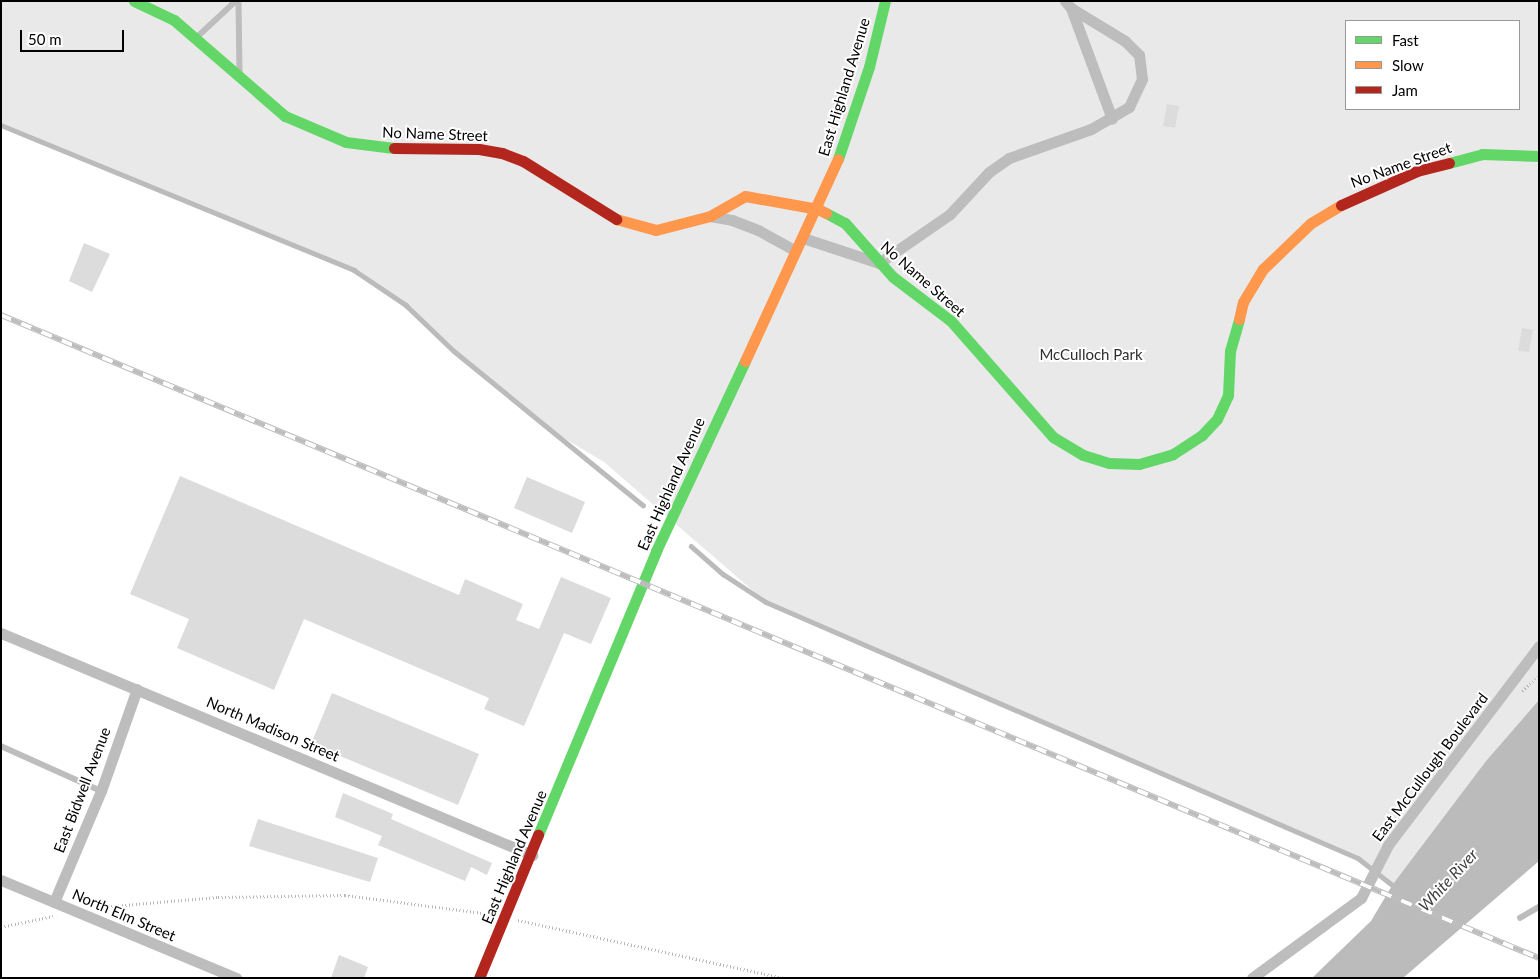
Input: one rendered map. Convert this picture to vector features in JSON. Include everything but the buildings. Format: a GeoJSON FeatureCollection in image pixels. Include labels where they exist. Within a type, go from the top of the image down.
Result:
{"type":"FeatureCollection","features":[{"type":"Feature","properties":{"kind":"street","name":"No Name Street"},"geometry":{"type":"LineString","coordinates":[[134,1],[174,20],[285,116],[346,142],[415,150],[479,149],[502,153],[523,161],[614,218],[643,228],[656,230],[710,216],[745,196],[818,208],[845,223],[879,263],[963,333],[1054,437],[1095,460],[1139,464],[1173,454],[1188,446],[1217,419],[1228,395],[1230,351],[1243,302],[1263,269],[1311,223],[1354,197],[1417,171],[1482,154],[1539,156]]}},
{"type":"Feature","properties":{"kind":"street","name":"East Highland Avenue"},"geometry":{"type":"LineString","coordinates":[[479,978],[532,855],[656,551],[796,250],[818,208],[859,102],[885,1]]}},
{"type":"Feature","properties":{"kind":"street"},"geometry":{"type":"LineString","coordinates":[[1068,5],[1112,119]]}},
{"type":"Feature","properties":{"kind":"street"},"geometry":{"type":"LineString","coordinates":[[803,238],[879,263],[939,224],[989,172],[1008,158],[1112,119],[1129,107],[1140,88],[1143,72],[1139,55],[1104,26],[1068,5]]}},
{"type":"Feature","properties":{"kind":"street"},"geometry":{"type":"LineString","coordinates":[[710,216],[749,226],[796,250]]}},
{"type":"Feature","properties":{"kind":"street","name":"North Madison Street"},"geometry":{"type":"LineString","coordinates":[[1,633],[532,855]]}},
{"type":"Feature","properties":{"kind":"street","name":"East McCullough Boulevard"},"geometry":{"type":"LineString","coordinates":[[1252,978],[1361,898],[1388,845],[1539,646]]}},
{"type":"Feature","properties":{"kind":"street","name":"East Bidwell Avenue"},"geometry":{"type":"LineString","coordinates":[[54,902],[101,791],[137,689]]}},
{"type":"Feature","properties":{"kind":"street","name":"North Elm Street"},"geometry":{"type":"LineString","coordinates":[[1,880],[236,978]]}},
{"type":"Feature","properties":{"kind":"lane"},"geometry":{"type":"LineString","coordinates":[[196,38],[238,1]]}},
{"type":"Feature","properties":{"kind":"lane"},"geometry":{"type":"LineString","coordinates":[[238,1],[240,78]]}},
{"type":"Feature","properties":{"kind":"lane"},"geometry":{"type":"LineString","coordinates":[[1,746],[101,791]]}},
{"type":"Feature","properties":{"kind":"lane"},"geometry":{"type":"LineString","coordinates":[[1520,918],[1539,907]]}},
{"type":"Feature","properties":{"kind":"path"},"geometry":{"type":"LineString","coordinates":[[1,927],[77,911],[209,897],[345,895],[505,917],[784,978]]}},
{"type":"Feature","properties":{"kind":"green space","name":"McCulloch Park"},"geometry":{"type":"Polygon","coordinates":[[[1,1],[1539,1],[1539,700],[1486,761],[1393,884],[1358,858],[766,602],[604,462],[554,432],[464,360],[388,293],[354,270],[1,125],[1,1]]]}},
{"type":"Feature","properties":{"kind":"water","name":"White River"},"geometry":{"type":"Polygon","coordinates":[[[1539,700],[1539,861],[1403,978],[1312,978],[1371,921],[1393,884],[1486,761],[1539,700]]]}},
{"type":"Feature","properties":{"kind":"waterway"},"geometry":{"type":"LineString","coordinates":[[1,125],[354,270],[406,305],[454,351],[643,505]]}},
{"type":"Feature","properties":{"kind":"waterway"},"geometry":{"type":"LineString","coordinates":[[691,546],[723,574],[766,602],[1358,858],[1395,887]]}},
{"type":"Feature","properties":{"kind":"railway"},"geometry":{"type":"LineString","coordinates":[[1,315],[1539,958]]}},
{"type":"Feature","properties":{"kind":"traffic: fast"},"geometry":{"type":"LineString","coordinates":[[134,1],[174,20],[285,116],[346,142],[394,148]]}},
{"type":"Feature","properties":{"kind":"traffic: fast"},"geometry":{"type":"LineString","coordinates":[[838,159],[869,67],[885,1]]}},
{"type":"Feature","properties":{"kind":"traffic: fast"},"geometry":{"type":"LineString","coordinates":[[1449,163],[1482,154],[1539,156]]}},
{"type":"Feature","properties":{"kind":"traffic: fast"},"geometry":{"type":"LineString","coordinates":[[826,213],[845,223],[893,277],[951,321],[1053,437],[1083,455],[1109,463],[1139,464],[1173,454],[1202,435],[1217,419],[1228,395],[1230,351],[1239,319]]}},
{"type":"Feature","properties":{"kind":"traffic: fast"},"geometry":{"type":"LineString","coordinates":[[538,835],[656,551],[745,361]]}},
{"type":"Feature","properties":{"kind":"traffic: slow"},"geometry":{"type":"LineString","coordinates":[[745,361],[838,159]]}},
{"type":"Feature","properties":{"kind":"traffic: slow"},"geometry":{"type":"LineString","coordinates":[[616,219],[656,230],[710,216],[745,196],[818,209],[826,213]]}},
{"type":"Feature","properties":{"kind":"traffic: slow"},"geometry":{"type":"LineString","coordinates":[[1239,319],[1243,302],[1263,269],[1311,223],[1341,205]]}},
{"type":"Feature","properties":{"kind":"traffic: jam"},"geometry":{"type":"LineString","coordinates":[[394,148],[479,149],[502,153],[523,161],[616,219]]}},
{"type":"Feature","properties":{"kind":"traffic: jam"},"geometry":{"type":"LineString","coordinates":[[1341,205],[1417,171],[1449,163]]}},
{"type":"Feature","properties":{"kind":"traffic: jam"},"geometry":{"type":"LineString","coordinates":[[479,978],[538,835]]}}]}
